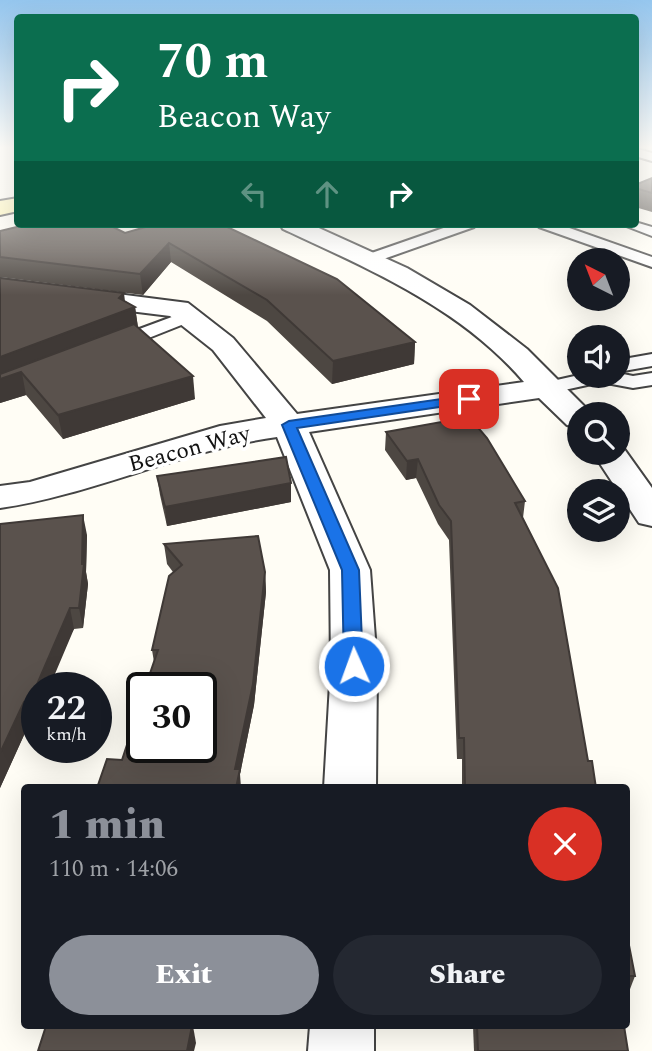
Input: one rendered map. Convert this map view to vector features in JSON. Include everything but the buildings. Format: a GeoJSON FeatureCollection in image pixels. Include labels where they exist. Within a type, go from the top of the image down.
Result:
{"type":"FeatureCollection","features":[{"type":"Feature","properties":{"kind":"street"},"geometry":{"type":"LineString","coordinates":[[297,228],[369,259],[460,311],[517,355],[567,407]]}},
{"type":"Feature","properties":{"kind":"street"},"geometry":{"type":"LineString","coordinates":[[0,287],[178,309],[223,344],[289,425],[350,570],[354,666],[350,784]]}},
{"type":"Feature","properties":{"kind":"street","name":"Beacon Way"},"geometry":{"type":"LineString","coordinates":[[0,497],[34,492],[232,433],[546,388]]}},
{"type":"Feature","properties":{"kind":"street"},"geometry":{"type":"LineString","coordinates":[[618,465],[652,515]]}},
{"type":"Feature","properties":{"kind":"street"},"geometry":{"type":"LineString","coordinates":[[341,1051],[342,1029]]}},
{"type":"Feature","properties":{"kind":"lane"},"geometry":{"type":"LineString","coordinates":[[435,228],[446,232]]}},
{"type":"Feature","properties":{"kind":"lane"},"geometry":{"type":"LineString","coordinates":[[369,259],[458,228]]}},
{"type":"Feature","properties":{"kind":"lane"},"geometry":{"type":"LineString","coordinates":[[556,228],[652,261]]}},
{"type":"Feature","properties":{"kind":"lane"},"geometry":{"type":"LineString","coordinates":[[100,351],[188,316]]}},
{"type":"Feature","properties":{"kind":"lane"},"geometry":{"type":"LineString","coordinates":[[630,364],[652,360]]}},
{"type":"Feature","properties":{"kind":"lane"},"geometry":{"type":"LineString","coordinates":[[630,381],[652,379]]}},
{"type":"Feature","properties":{"kind":"lane"},"geometry":{"type":"LineString","coordinates":[[546,388],[567,383]]}},
{"type":"Feature","properties":{"kind":"route"},"geometry":{"type":"LineString","coordinates":[[354,666],[350,570],[289,425],[469,399]]}}]}
